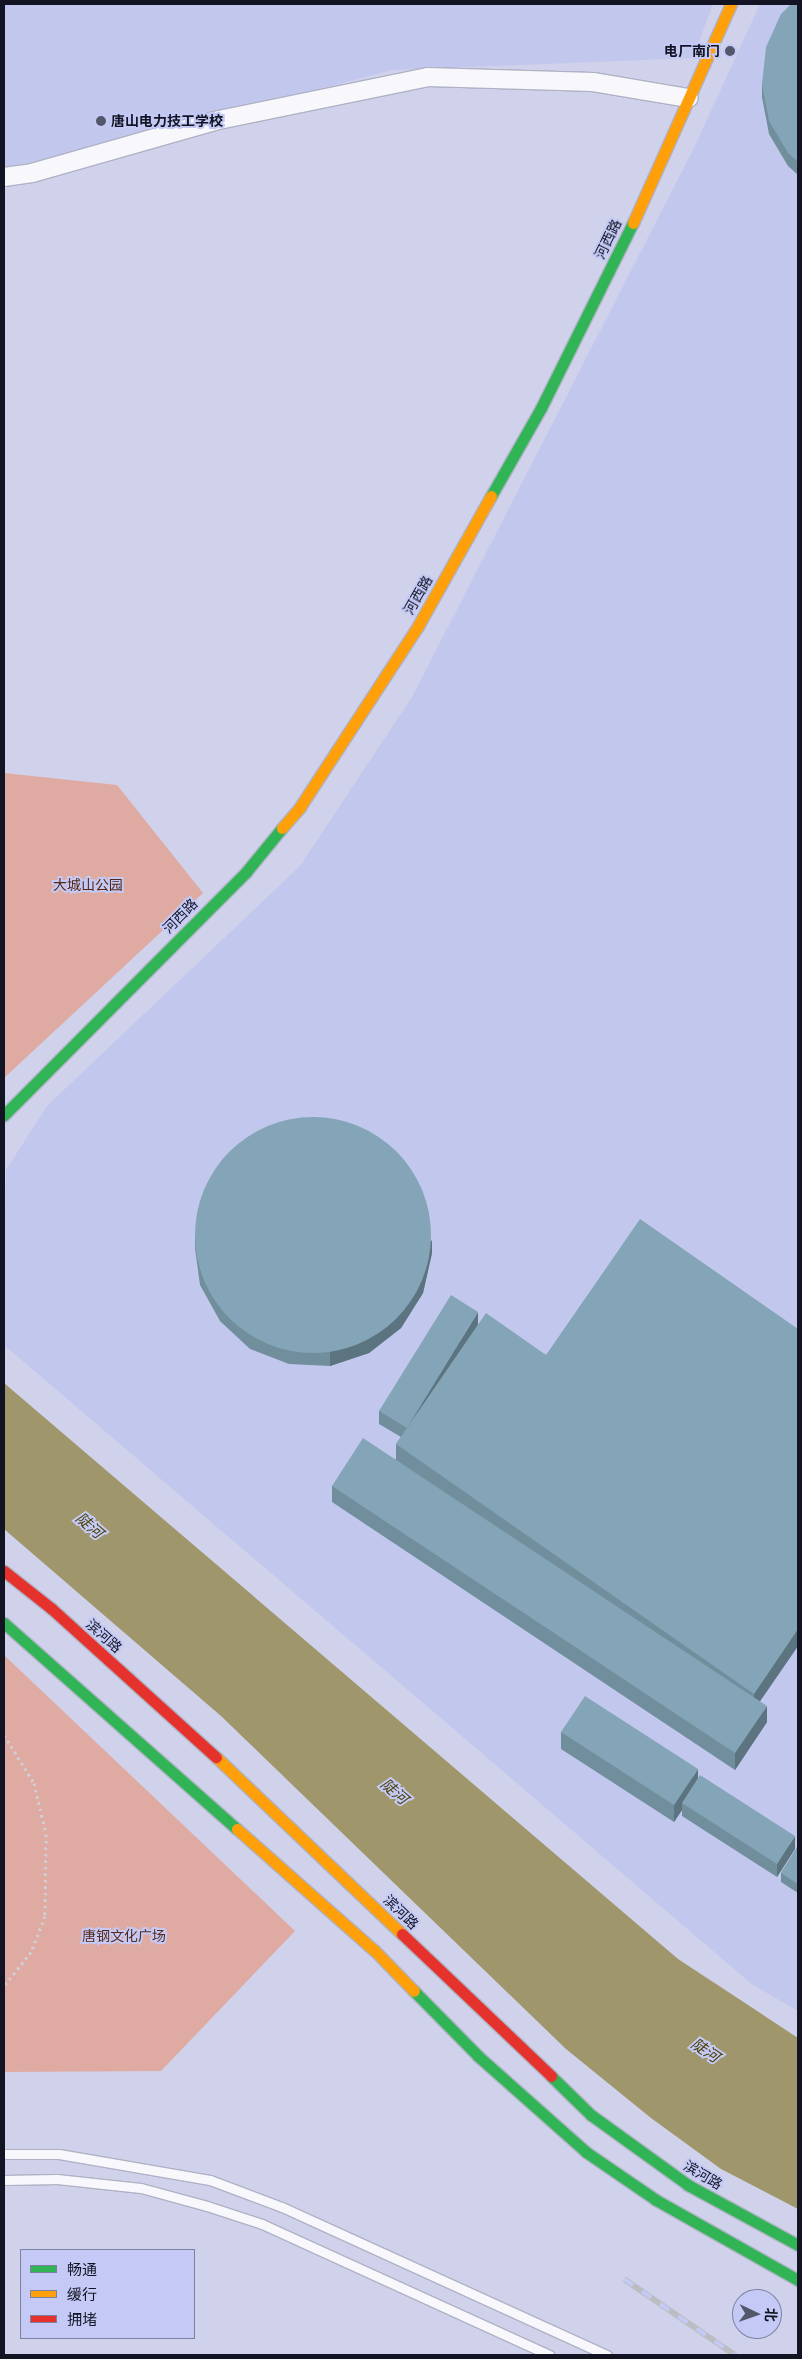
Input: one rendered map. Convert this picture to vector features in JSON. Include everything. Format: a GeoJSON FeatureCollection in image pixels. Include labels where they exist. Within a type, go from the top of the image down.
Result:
{"type":"FeatureCollection","features":[{"type":"Feature","properties":{"kind":"main road","name":"河西路"},"geometry":{"type":"LineString","coordinates":[[4,1115],[246,872],[300,806],[418,626],[541,408],[641,206],[731,4]]}},
{"type":"Feature","properties":{"kind":"main road","name":"滨河路"},"geometry":{"type":"LineString","coordinates":[[4,1571],[52,1609],[235,1774],[591,2115],[688,2186],[798,2245]]}},
{"type":"Feature","properties":{"kind":"main road"},"geometry":{"type":"LineString","coordinates":[[4,1623],[374,1950],[478,2056],[586,2152],[656,2200],[798,2280]]}},
{"type":"Feature","properties":{"kind":"street"},"geometry":{"type":"LineString","coordinates":[[4,177],[32,173],[214,121],[428,77],[593,82],[689,98]]}},
{"type":"Feature","properties":{"kind":"lane"},"geometry":{"type":"LineString","coordinates":[[4,2154],[59,2154],[210,2180],[282,2207],[607,2355]]}},
{"type":"Feature","properties":{"kind":"lane"},"geometry":{"type":"LineString","coordinates":[[4,2180],[57,2179],[141,2188],[207,2206],[262,2224],[550,2355]]}},
{"type":"Feature","properties":{"kind":"path"},"geometry":{"type":"LineString","coordinates":[[4,1735],[34,1783],[46,1834],[45,1916],[31,1952],[4,1986]]}},
{"type":"Feature","properties":{"kind":"shaded area","name":"唐山电力技工学校"},"geometry":{"type":"Polygon","coordinates":[[[4,4],[713,4],[693,58],[392,70],[4,172],[4,4]]]}},
{"type":"Feature","properties":{"kind":"shaded area"},"geometry":{"type":"Polygon","coordinates":[[[760,4],[798,4],[798,2011],[753,1985],[4,1345],[6,1170],[47,1106],[300,866],[412,697],[693,150],[760,4]]]}},
{"type":"Feature","properties":{"kind":"green space","name":"大城山公园"},"geometry":{"type":"Polygon","coordinates":[[[4,773],[117,785],[203,893],[4,1078],[4,773]]]}},
{"type":"Feature","properties":{"kind":"green space","name":"唐钢文化广场"},"geometry":{"type":"Polygon","coordinates":[[[4,1655],[295,1931],[161,2071],[4,2072],[4,1655]]]}},
{"type":"Feature","properties":{"kind":"water","name":"陡河"},"geometry":{"type":"Polygon","coordinates":[[[4,1383],[678,1959],[798,2038],[798,2209],[721,2169],[651,2118],[566,2049],[221,1716],[4,1529],[4,1383]]]}},
{"type":"Feature","properties":{"kind":"building"},"geometry":{"type":"Polygon","coordinates":[[[791,4],[798,4],[798,162],[788,153],[769,121],[762,84],[766,47],[781,14],[791,4]]]}},
{"type":"Feature","properties":{"kind":"building"},"geometry":{"type":"Polygon","coordinates":[[[313,1117],[347,1122],[358,1126],[388,1144],[404,1160],[417,1180],[426,1201],[431,1235],[426,1269],[422,1280],[404,1310],[388,1326],[368,1339],[347,1348],[313,1353],[279,1348],[268,1344],[238,1326],[222,1310],[209,1290],[200,1269],[195,1235],[200,1201],[204,1190],[222,1160],[238,1144],[258,1131],[279,1122],[313,1117]]]}},
{"type":"Feature","properties":{"kind":"building"},"geometry":{"type":"Polygon","coordinates":[[[640,1219],[798,1329],[798,1629],[754,1694],[396,1444],[486,1313],[546,1355],[640,1219]]]}},
{"type":"Feature","properties":{"kind":"building"},"geometry":{"type":"Polygon","coordinates":[[[451,1295],[478,1312],[407,1428],[379,1411],[451,1295]]]}},
{"type":"Feature","properties":{"kind":"building"},"geometry":{"type":"Polygon","coordinates":[[[363,1438],[767,1706],[735,1753],[332,1486],[363,1438]]]}},
{"type":"Feature","properties":{"kind":"building"},"geometry":{"type":"Polygon","coordinates":[[[585,1696],[698,1769],[674,1805],[561,1732],[585,1696]]]}},
{"type":"Feature","properties":{"kind":"building"},"geometry":{"type":"Polygon","coordinates":[[[700,1775],[795,1836],[777,1864],[682,1803],[700,1775]]]}},
{"type":"Feature","properties":{"kind":"building"},"geometry":{"type":"Polygon","coordinates":[[[798,1846],[798,1884],[781,1873],[798,1846]]]}},
{"type":"Feature","properties":{"kind":"railway"},"geometry":{"type":"LineString","coordinates":[[624,2279],[735,2355]]}},
{"type":"Feature","properties":{"kind":"traffic: fast"},"geometry":{"type":"LineString","coordinates":[[491,496],[541,408],[633,223]]}},
{"type":"Feature","properties":{"kind":"traffic: fast"},"geometry":{"type":"LineString","coordinates":[[4,1115],[246,872],[282,828]]}},
{"type":"Feature","properties":{"kind":"traffic: fast"},"geometry":{"type":"LineString","coordinates":[[4,1623],[237,1829]]}},
{"type":"Feature","properties":{"kind":"traffic: fast"},"geometry":{"type":"LineString","coordinates":[[414,1991],[478,2056],[586,2152],[656,2200],[798,2280]]}},
{"type":"Feature","properties":{"kind":"traffic: fast"},"geometry":{"type":"LineString","coordinates":[[551,2076],[591,2115],[688,2185],[798,2245]]}},
{"type":"Feature","properties":{"kind":"traffic: slow"},"geometry":{"type":"LineString","coordinates":[[633,223],[731,4]]}},
{"type":"Feature","properties":{"kind":"traffic: slow"},"geometry":{"type":"LineString","coordinates":[[282,828],[300,807],[418,626],[491,496]]}},
{"type":"Feature","properties":{"kind":"traffic: slow"},"geometry":{"type":"LineString","coordinates":[[216,1757],[402,1934]]}},
{"type":"Feature","properties":{"kind":"traffic: slow"},"geometry":{"type":"LineString","coordinates":[[237,1829],[374,1950],[414,1991]]}},
{"type":"Feature","properties":{"kind":"traffic: jam"},"geometry":{"type":"LineString","coordinates":[[4,1571],[52,1609],[216,1757]]}},
{"type":"Feature","properties":{"kind":"traffic: jam"},"geometry":{"type":"LineString","coordinates":[[402,1934],[551,2076]]}},
{"type":"Feature","properties":{"kind":"place","name":"电厂南门"},"geometry":{"type":"Point","coordinates":[730,51]}},
{"type":"Feature","properties":{"kind":"place","name":"唐山电力技工学校"},"geometry":{"type":"Point","coordinates":[101,121]}}]}
